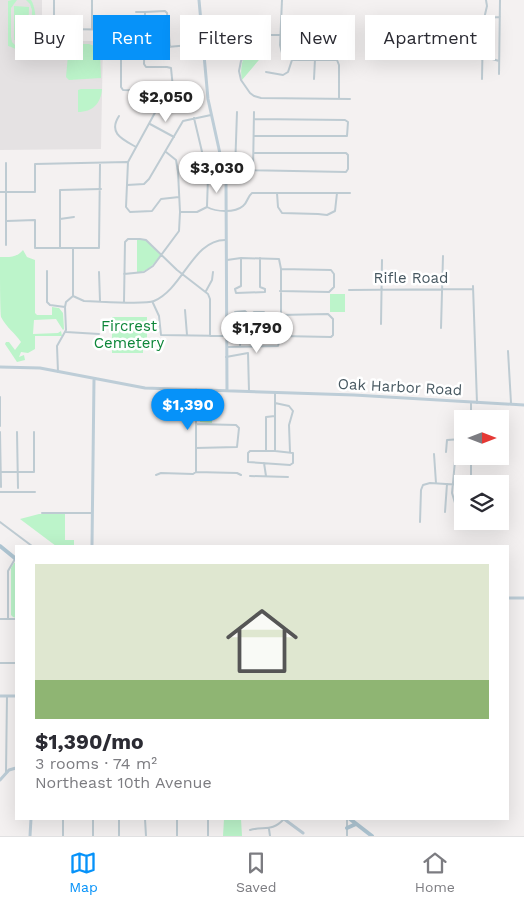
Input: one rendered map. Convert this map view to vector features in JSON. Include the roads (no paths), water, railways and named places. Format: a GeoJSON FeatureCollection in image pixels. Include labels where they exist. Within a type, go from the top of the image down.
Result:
{"type":"FeatureCollection","features":[{"type":"Feature","properties":{"kind":"main road"},"geometry":{"type":"LineString","coordinates":[[0,546],[15,558]]}},
{"type":"Feature","properties":{"kind":"main road"},"geometry":{"type":"LineString","coordinates":[[350,820],[372,836]]}},
{"type":"Feature","properties":{"kind":"main road"},"geometry":{"type":"LineString","coordinates":[[347,828],[350,825],[356,824]]}},
{"type":"Feature","properties":{"kind":"street"},"geometry":{"type":"LineString","coordinates":[[54,0],[54,29],[92,29],[92,0]]}},
{"type":"Feature","properties":{"kind":"street"},"geometry":{"type":"LineString","coordinates":[[199,0],[200,15]]}},
{"type":"Feature","properties":{"kind":"street"},"geometry":{"type":"LineString","coordinates":[[281,50],[282,0]]}},
{"type":"Feature","properties":{"kind":"street"},"geometry":{"type":"LineString","coordinates":[[485,15],[486,0]]}},
{"type":"Feature","properties":{"kind":"street"},"geometry":{"type":"LineString","coordinates":[[499,74],[500,0]]}},
{"type":"Feature","properties":{"kind":"street"},"geometry":{"type":"LineString","coordinates":[[136,12],[167,12],[167,15]]}},
{"type":"Feature","properties":{"kind":"street"},"geometry":{"type":"LineString","coordinates":[[495,17],[500,17]]}},
{"type":"Feature","properties":{"kind":"street"},"geometry":{"type":"LineString","coordinates":[[271,35],[280,34]]}},
{"type":"Feature","properties":{"kind":"street"},"geometry":{"type":"LineString","coordinates":[[170,47],[180,46]]}},
{"type":"Feature","properties":{"kind":"street"},"geometry":{"type":"LineString","coordinates":[[121,60],[121,88],[125,90],[173,89],[172,71],[167,66],[145,66],[145,60]]}},
{"type":"Feature","properties":{"kind":"street"},"geometry":{"type":"LineString","coordinates":[[205,60],[211,115],[224,168],[227,211],[227,390]]}},
{"type":"Feature","properties":{"kind":"street"},"geometry":{"type":"LineString","coordinates":[[242,60],[239,71],[241,80],[254,96],[262,98],[350,99]]}},
{"type":"Feature","properties":{"kind":"street"},"geometry":{"type":"LineString","coordinates":[[266,72],[280,76],[286,74],[292,60]]}},
{"type":"Feature","properties":{"kind":"street"},"geometry":{"type":"LineString","coordinates":[[314,79],[315,60]]}},
{"type":"Feature","properties":{"kind":"street"},"geometry":{"type":"LineString","coordinates":[[336,60],[339,62],[339,99]]}},
{"type":"Feature","properties":{"kind":"street"},"geometry":{"type":"LineString","coordinates":[[482,60],[482,79]]}},
{"type":"Feature","properties":{"kind":"street"},"geometry":{"type":"LineString","coordinates":[[495,60],[499,61]]}},
{"type":"Feature","properties":{"kind":"street"},"geometry":{"type":"LineString","coordinates":[[159,90],[159,106],[128,162],[126,207],[130,212],[152,211],[161,199],[179,197]]}},
{"type":"Feature","properties":{"kind":"street"},"geometry":{"type":"LineString","coordinates":[[235,170],[237,112]]}},
{"type":"Feature","properties":{"kind":"street"},"geometry":{"type":"LineString","coordinates":[[254,112],[254,170]]}},
{"type":"Feature","properties":{"kind":"street"},"geometry":{"type":"LineString","coordinates":[[127,185],[146,183],[183,121],[211,115]]}},
{"type":"Feature","properties":{"kind":"street"},"geometry":{"type":"LineString","coordinates":[[119,116],[115,123],[116,132],[119,137],[136,148]]}},
{"type":"Feature","properties":{"kind":"street"},"geometry":{"type":"LineString","coordinates":[[194,118],[208,177],[207,207]]}},
{"type":"Feature","properties":{"kind":"street"},"geometry":{"type":"LineString","coordinates":[[254,119],[345,120],[348,122],[347,136],[255,136]]}},
{"type":"Feature","properties":{"kind":"street"},"geometry":{"type":"LineString","coordinates":[[150,124],[174,137]]}},
{"type":"Feature","properties":{"kind":"street"},"geometry":{"type":"LineString","coordinates":[[124,274],[144,272],[152,266],[177,235],[180,212],[178,172],[176,160],[166,152]]}},
{"type":"Feature","properties":{"kind":"street"},"geometry":{"type":"LineString","coordinates":[[224,168],[235,170],[346,172],[348,169],[348,155],[346,153],[254,153]]}},
{"type":"Feature","properties":{"kind":"street"},"geometry":{"type":"LineString","coordinates":[[0,192],[35,192],[35,164],[128,162]]}},
{"type":"Feature","properties":{"kind":"street"},"geometry":{"type":"LineString","coordinates":[[6,163],[6,245]]}},
{"type":"Feature","properties":{"kind":"street"},"geometry":{"type":"LineString","coordinates":[[7,221],[35,220],[35,248],[99,248],[100,164]]}},
{"type":"Feature","properties":{"kind":"street"},"geometry":{"type":"LineString","coordinates":[[60,248],[60,190],[100,189]]}},
{"type":"Feature","properties":{"kind":"street"},"geometry":{"type":"LineString","coordinates":[[180,212],[197,212],[207,207],[219,211],[243,207],[247,197],[252,193],[350,193]]}},
{"type":"Feature","properties":{"kind":"street"},"geometry":{"type":"LineString","coordinates":[[277,193],[278,207],[282,214],[310,213],[327,215],[335,211],[337,193]]}},
{"type":"Feature","properties":{"kind":"street"},"geometry":{"type":"LineString","coordinates":[[60,219],[74,217]]}},
{"type":"Feature","properties":{"kind":"street"},"geometry":{"type":"LineString","coordinates":[[124,302],[124,242],[140,238],[146,240],[183,274],[206,291],[210,299],[210,336]]}},
{"type":"Feature","properties":{"kind":"street"},"geometry":{"type":"LineString","coordinates":[[73,296],[84,301],[153,302],[172,288],[196,256],[211,242],[228,240]]}},
{"type":"Feature","properties":{"kind":"street"},"geometry":{"type":"LineString","coordinates":[[58,372],[58,346],[66,332],[65,306],[66,302],[73,296],[73,248]]}},
{"type":"Feature","properties":{"kind":"street"},"geometry":{"type":"LineString","coordinates":[[441,328],[442,256]]}},
{"type":"Feature","properties":{"kind":"street"},"geometry":{"type":"LineString","coordinates":[[226,347],[278,346],[281,336],[281,269],[279,259],[241,258],[227,260]]}},
{"type":"Feature","properties":{"kind":"street"},"geometry":{"type":"LineString","coordinates":[[241,258],[241,288],[235,289],[236,293],[266,292],[265,289],[260,287],[260,258]]}},
{"type":"Feature","properties":{"kind":"street"},"geometry":{"type":"LineString","coordinates":[[381,324],[382,260]]}},
{"type":"Feature","properties":{"kind":"street"},"geometry":{"type":"LineString","coordinates":[[280,291],[329,292],[334,287],[334,274],[331,270],[281,269]]}},
{"type":"Feature","properties":{"kind":"street"},"geometry":{"type":"LineString","coordinates":[[47,271],[47,302],[50,305],[65,306]]}},
{"type":"Feature","properties":{"kind":"street"},"geometry":{"type":"LineString","coordinates":[[99,272],[100,301]]}},
{"type":"Feature","properties":{"kind":"street"},"geometry":{"type":"LineString","coordinates":[[206,291],[212,280],[213,272]]}},
{"type":"Feature","properties":{"kind":"street","name":"Rifle Road"},"geometry":{"type":"LineString","coordinates":[[349,290],[474,288],[477,403]]}},
{"type":"Feature","properties":{"kind":"street"},"geometry":{"type":"LineString","coordinates":[[153,302],[159,316],[161,335],[227,336]]}},
{"type":"Feature","properties":{"kind":"street"},"geometry":{"type":"LineString","coordinates":[[185,310],[187,335]]}},
{"type":"Feature","properties":{"kind":"street"},"geometry":{"type":"LineString","coordinates":[[247,312],[247,315],[240,317],[235,316],[234,313],[247,312]]}},
{"type":"Feature","properties":{"kind":"street"},"geometry":{"type":"LineString","coordinates":[[265,312],[265,316],[259,318],[253,316],[253,313],[265,312]]}},
{"type":"Feature","properties":{"kind":"street"},"geometry":{"type":"LineString","coordinates":[[280,315],[328,314],[333,319],[334,332],[331,337],[281,336]]}},
{"type":"Feature","properties":{"kind":"street"},"geometry":{"type":"LineString","coordinates":[[240,317],[240,346]]}},
{"type":"Feature","properties":{"kind":"street"},"geometry":{"type":"LineString","coordinates":[[259,318],[259,347]]}},
{"type":"Feature","properties":{"kind":"street"},"geometry":{"type":"LineString","coordinates":[[66,332],[99,334]]}},
{"type":"Feature","properties":{"kind":"street"},"geometry":{"type":"LineString","coordinates":[[508,351],[511,404]]}},
{"type":"Feature","properties":{"kind":"street"},"geometry":{"type":"LineString","coordinates":[[226,357],[248,354],[249,391]]}},
{"type":"Feature","properties":{"kind":"street","name":"Oak Harbor Road"},"geometry":{"type":"LineString","coordinates":[[0,367],[30,367],[145,388],[361,396],[524,405]]}},
{"type":"Feature","properties":{"kind":"street"},"geometry":{"type":"LineString","coordinates":[[92,545],[94,379]]}},
{"type":"Feature","properties":{"kind":"street"},"geometry":{"type":"LineString","coordinates":[[196,389],[196,472]]}},
{"type":"Feature","properties":{"kind":"street"},"geometry":{"type":"LineString","coordinates":[[275,393],[275,451]]}},
{"type":"Feature","properties":{"kind":"street"},"geometry":{"type":"LineString","coordinates":[[0,396],[0,426]]}},
{"type":"Feature","properties":{"kind":"street"},"geometry":{"type":"LineString","coordinates":[[275,403],[289,406],[293,410],[289,426],[290,452]]}},
{"type":"Feature","properties":{"kind":"street"},"geometry":{"type":"LineString","coordinates":[[471,403],[471,410]]}},
{"type":"Feature","properties":{"kind":"street"},"geometry":{"type":"LineString","coordinates":[[266,451],[266,418],[275,416]]}},
{"type":"Feature","properties":{"kind":"street"},"geometry":{"type":"LineString","coordinates":[[196,424],[236,424],[239,428],[237,447],[196,448]]}},
{"type":"Feature","properties":{"kind":"street"},"geometry":{"type":"LineString","coordinates":[[0,432],[1,487]]}},
{"type":"Feature","properties":{"kind":"street"},"geometry":{"type":"LineString","coordinates":[[17,432],[18,488]]}},
{"type":"Feature","properties":{"kind":"street"},"geometry":{"type":"LineString","coordinates":[[0,472],[34,472],[34,432]]}},
{"type":"Feature","properties":{"kind":"street"},"geometry":{"type":"LineString","coordinates":[[446,452],[447,440],[454,440]]}},
{"type":"Feature","properties":{"kind":"street"},"geometry":{"type":"LineString","coordinates":[[250,451],[275,451],[292,452],[294,455],[292,464],[248,462],[247,456],[250,451]]}},
{"type":"Feature","properties":{"kind":"street"},"geometry":{"type":"LineString","coordinates":[[434,454],[436,484]]}},
{"type":"Feature","properties":{"kind":"street"},"geometry":{"type":"LineString","coordinates":[[264,463],[266,476]]}},
{"type":"Feature","properties":{"kind":"street"},"geometry":{"type":"LineString","coordinates":[[454,498],[452,493],[455,465]]}},
{"type":"Feature","properties":{"kind":"street"},"geometry":{"type":"LineString","coordinates":[[156,475],[193,474],[196,472],[237,473],[241,475]]}},
{"type":"Feature","properties":{"kind":"street"},"geometry":{"type":"LineString","coordinates":[[250,476],[288,476]]}},
{"type":"Feature","properties":{"kind":"street"},"geometry":{"type":"LineString","coordinates":[[420,522],[419,507],[422,487],[426,484],[453,484]]}},
{"type":"Feature","properties":{"kind":"street"},"geometry":{"type":"LineString","coordinates":[[445,512],[447,484]]}},
{"type":"Feature","properties":{"kind":"street"},"geometry":{"type":"LineString","coordinates":[[0,492],[35,492]]}},
{"type":"Feature","properties":{"kind":"street"},"geometry":{"type":"LineString","coordinates":[[42,513],[92,513]]}},
{"type":"Feature","properties":{"kind":"street"},"geometry":{"type":"LineString","coordinates":[[0,522],[31,545]]}},
{"type":"Feature","properties":{"kind":"street"},"geometry":{"type":"LineString","coordinates":[[0,526],[4,524]]}},
{"type":"Feature","properties":{"kind":"street"},"geometry":{"type":"LineString","coordinates":[[8,619],[8,571],[15,560]]}},
{"type":"Feature","properties":{"kind":"street"},"geometry":{"type":"LineString","coordinates":[[509,598],[524,598]]}},
{"type":"Feature","properties":{"kind":"street"},"geometry":{"type":"LineString","coordinates":[[0,619],[15,619]]}},
{"type":"Feature","properties":{"kind":"street"},"geometry":{"type":"LineString","coordinates":[[0,663],[15,663]]}},
{"type":"Feature","properties":{"kind":"street"},"geometry":{"type":"LineString","coordinates":[[0,696],[15,696]]}},
{"type":"Feature","properties":{"kind":"street"},"geometry":{"type":"LineString","coordinates":[[6,773],[7,696]]}},
{"type":"Feature","properties":{"kind":"street"},"geometry":{"type":"LineString","coordinates":[[0,780],[6,773],[15,768]]}},
{"type":"Feature","properties":{"kind":"street"},"geometry":{"type":"LineString","coordinates":[[30,836],[31,820]]}},
{"type":"Feature","properties":{"kind":"street"},"geometry":{"type":"LineString","coordinates":[[63,836],[64,820]]}},
{"type":"Feature","properties":{"kind":"street"},"geometry":{"type":"LineString","coordinates":[[93,820],[93,836]]}},
{"type":"Feature","properties":{"kind":"street"},"geometry":{"type":"LineString","coordinates":[[119,820],[119,836]]}},
{"type":"Feature","properties":{"kind":"street"},"geometry":{"type":"LineString","coordinates":[[146,820],[146,836]]}},
{"type":"Feature","properties":{"kind":"street"},"geometry":{"type":"LineString","coordinates":[[177,820],[177,836]]}},
{"type":"Feature","properties":{"kind":"street"},"geometry":{"type":"LineString","coordinates":[[208,820],[208,836]]}},
{"type":"Feature","properties":{"kind":"street"},"geometry":{"type":"LineString","coordinates":[[250,830],[279,825],[283,820]]}},
{"type":"Feature","properties":{"kind":"street"},"geometry":{"type":"LineString","coordinates":[[285,820],[303,833]]}},
{"type":"Feature","properties":{"kind":"street"},"geometry":{"type":"LineString","coordinates":[[347,836],[348,820]]}},
{"type":"Feature","properties":{"kind":"street"},"geometry":{"type":"LineString","coordinates":[[269,828],[270,836]]}},
{"type":"Feature","properties":{"kind":"park label","name":"Fircrest Cemetery"},"geometry":{"type":"Point","coordinates":[129,334]}}]}
